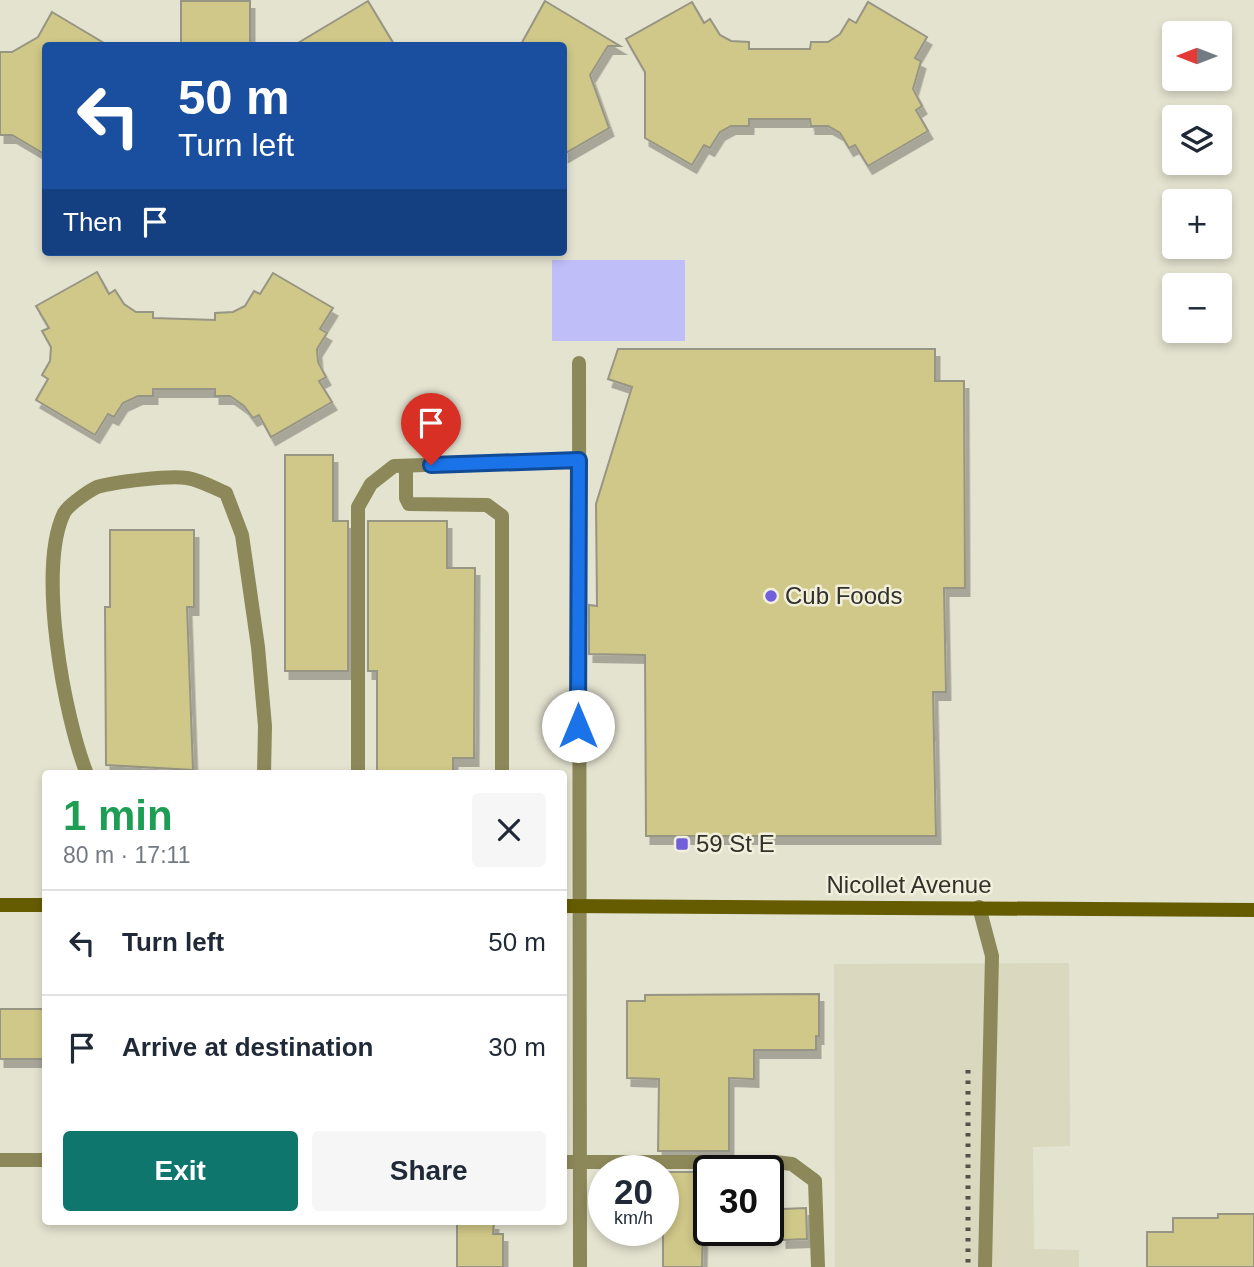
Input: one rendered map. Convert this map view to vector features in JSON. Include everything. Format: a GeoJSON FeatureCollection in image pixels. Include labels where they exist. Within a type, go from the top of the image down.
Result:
{"type":"FeatureCollection","features":[{"type":"Feature","properties":{"kind":"main road"},"geometry":{"type":"LineString","coordinates":[[0,905],[42,905]]}},
{"type":"Feature","properties":{"kind":"main road","name":"Nicollet Avenue"},"geometry":{"type":"LineString","coordinates":[[571,906],[1254,911]]}},
{"type":"Feature","properties":{"kind":"street"},"geometry":{"type":"LineString","coordinates":[[579,363],[571,906],[571,1162],[580,1267]]}},
{"type":"Feature","properties":{"kind":"street"},"geometry":{"type":"LineString","coordinates":[[358,770],[358,507],[371,484],[394,466],[579,460]]}},
{"type":"Feature","properties":{"kind":"street"},"geometry":{"type":"LineString","coordinates":[[406,466],[405,498],[409,504],[487,505],[502,516],[502,770]]}},
{"type":"Feature","properties":{"kind":"street"},"geometry":{"type":"LineString","coordinates":[[86,770],[62,689],[54,608],[53,555],[65,511],[96,488],[134,481],[186,477],[226,493],[242,535],[265,726],[264,770]]}},
{"type":"Feature","properties":{"kind":"street"},"geometry":{"type":"LineString","coordinates":[[979,907],[992,957],[985,1267]]}},
{"type":"Feature","properties":{"kind":"street"},"geometry":{"type":"LineString","coordinates":[[0,1160],[42,1160]]}},
{"type":"Feature","properties":{"kind":"street"},"geometry":{"type":"LineString","coordinates":[[571,1162],[793,1164],[815,1181],[818,1267]]}},
{"type":"Feature","properties":{"kind":"shaded area"},"geometry":{"type":"Polygon","coordinates":[[[552,260],[685,260],[685,341],[552,341],[552,260]]]}},
{"type":"Feature","properties":{"kind":"shaded area"},"geometry":{"type":"Polygon","coordinates":[[[1069,963],[1070,1146],[1033,1147],[1034,1249],[1079,1250],[1079,1267],[835,1267],[834,964],[1069,963]]]}},
{"type":"Feature","properties":{"kind":"building"},"geometry":{"type":"Polygon","coordinates":[[[181,1],[250,1],[250,42],[181,42],[181,1]]]}},
{"type":"Feature","properties":{"kind":"building"},"geometry":{"type":"Polygon","coordinates":[[[368,1],[393,42],[300,42],[368,1]]]}},
{"type":"Feature","properties":{"kind":"building"},"geometry":{"type":"Polygon","coordinates":[[[545,1],[620,46],[608,46],[590,75],[609,128],[567,152],[567,42],[522,42],[545,1]]]}},
{"type":"Feature","properties":{"kind":"building"},"geometry":{"type":"Polygon","coordinates":[[[692,2],[704,23],[710,19],[720,35],[731,41],[749,42],[749,49],[810,49],[811,42],[828,42],[840,34],[849,19],[856,23],[868,2],[927,37],[915,58],[921,61],[913,89],[922,106],[916,110],[928,131],[868,166],[855,145],[849,148],[840,133],[828,126],[811,126],[810,119],[749,119],[749,126],[731,126],[720,132],[710,148],[704,145],[692,165],[645,138],[645,72],[626,39],[692,2]]]}},
{"type":"Feature","properties":{"kind":"building"},"geometry":{"type":"Polygon","coordinates":[[[52,12],[102,42],[42,42],[42,153],[12,135],[0,135],[0,52],[12,52],[38,37],[52,12]]]}},
{"type":"Feature","properties":{"kind":"building"},"geometry":{"type":"Polygon","coordinates":[[[97,272],[109,294],[115,290],[124,304],[136,312],[153,312],[153,318],[215,320],[215,313],[233,312],[245,306],[254,291],[260,294],[273,273],[333,308],[320,329],[327,333],[317,349],[318,362],[326,377],[319,381],[332,402],[271,437],[259,415],[253,418],[244,406],[230,396],[215,396],[215,389],[153,389],[153,396],[138,396],[123,403],[114,417],[108,414],[95,435],[36,400],[48,379],[42,375],[50,361],[51,347],[42,331],[49,328],[36,306],[97,272]]]}},
{"type":"Feature","properties":{"kind":"building","name":"Cub Foods"},"geometry":{"type":"Polygon","coordinates":[[[618,349],[935,349],[935,381],[964,381],[965,588],[944,588],[946,692],[933,692],[936,836],[646,836],[645,655],[589,654],[589,605],[597,606],[596,504],[632,387],[608,379],[618,349]]]}},
{"type":"Feature","properties":{"kind":"building"},"geometry":{"type":"Polygon","coordinates":[[[285,455],[333,455],[333,521],[348,521],[348,671],[285,671],[285,455]]]}},
{"type":"Feature","properties":{"kind":"building"},"geometry":{"type":"Polygon","coordinates":[[[368,521],[447,521],[447,568],[475,568],[474,758],[453,758],[453,770],[377,770],[377,671],[368,671],[368,521]]]}},
{"type":"Feature","properties":{"kind":"building"},"geometry":{"type":"Polygon","coordinates":[[[110,530],[194,530],[194,607],[187,607],[193,770],[106,765],[105,607],[110,607],[110,530]]]}},
{"type":"Feature","properties":{"kind":"building"},"geometry":{"type":"Polygon","coordinates":[[[819,994],[819,1036],[816,1036],[816,1050],[754,1050],[754,1079],[729,1078],[729,1151],[658,1151],[659,1079],[627,1078],[627,1001],[645,1001],[645,995],[819,994]]]}},
{"type":"Feature","properties":{"kind":"building"},"geometry":{"type":"Polygon","coordinates":[[[0,1009],[42,1009],[42,1059],[0,1059],[0,1009]]]}},
{"type":"Feature","properties":{"kind":"building"},"geometry":{"type":"Polygon","coordinates":[[[679,1172],[693,1172],[693,1246],[702,1246],[702,1267],[663,1267],[663,1246],[679,1246],[679,1172]]]}},
{"type":"Feature","properties":{"kind":"building"},"geometry":{"type":"Polygon","coordinates":[[[806,1208],[807,1239],[784,1240],[784,1209],[806,1208]]]}},
{"type":"Feature","properties":{"kind":"building"},"geometry":{"type":"Polygon","coordinates":[[[1218,1214],[1254,1214],[1254,1267],[1147,1267],[1147,1232],[1173,1232],[1173,1218],[1218,1218],[1218,1214]]]}},
{"type":"Feature","properties":{"kind":"building"},"geometry":{"type":"Polygon","coordinates":[[[457,1225],[494,1225],[493,1234],[503,1234],[503,1267],[457,1267],[457,1225]]]}},
{"type":"Feature","properties":{"kind":"railway"},"geometry":{"type":"LineString","coordinates":[[968,1070],[968,1267]]}},
{"type":"Feature","properties":{"kind":"place","name":"Cub Foods"},"geometry":{"type":"Point","coordinates":[771,596]}},
{"type":"Feature","properties":{"kind":"place","name":"59 St E"},"geometry":{"type":"Point","coordinates":[682,844]}},
{"type":"Feature","properties":{"kind":"route"},"geometry":{"type":"LineString","coordinates":[[431,465],[579,460],[578,726]]}}]}
